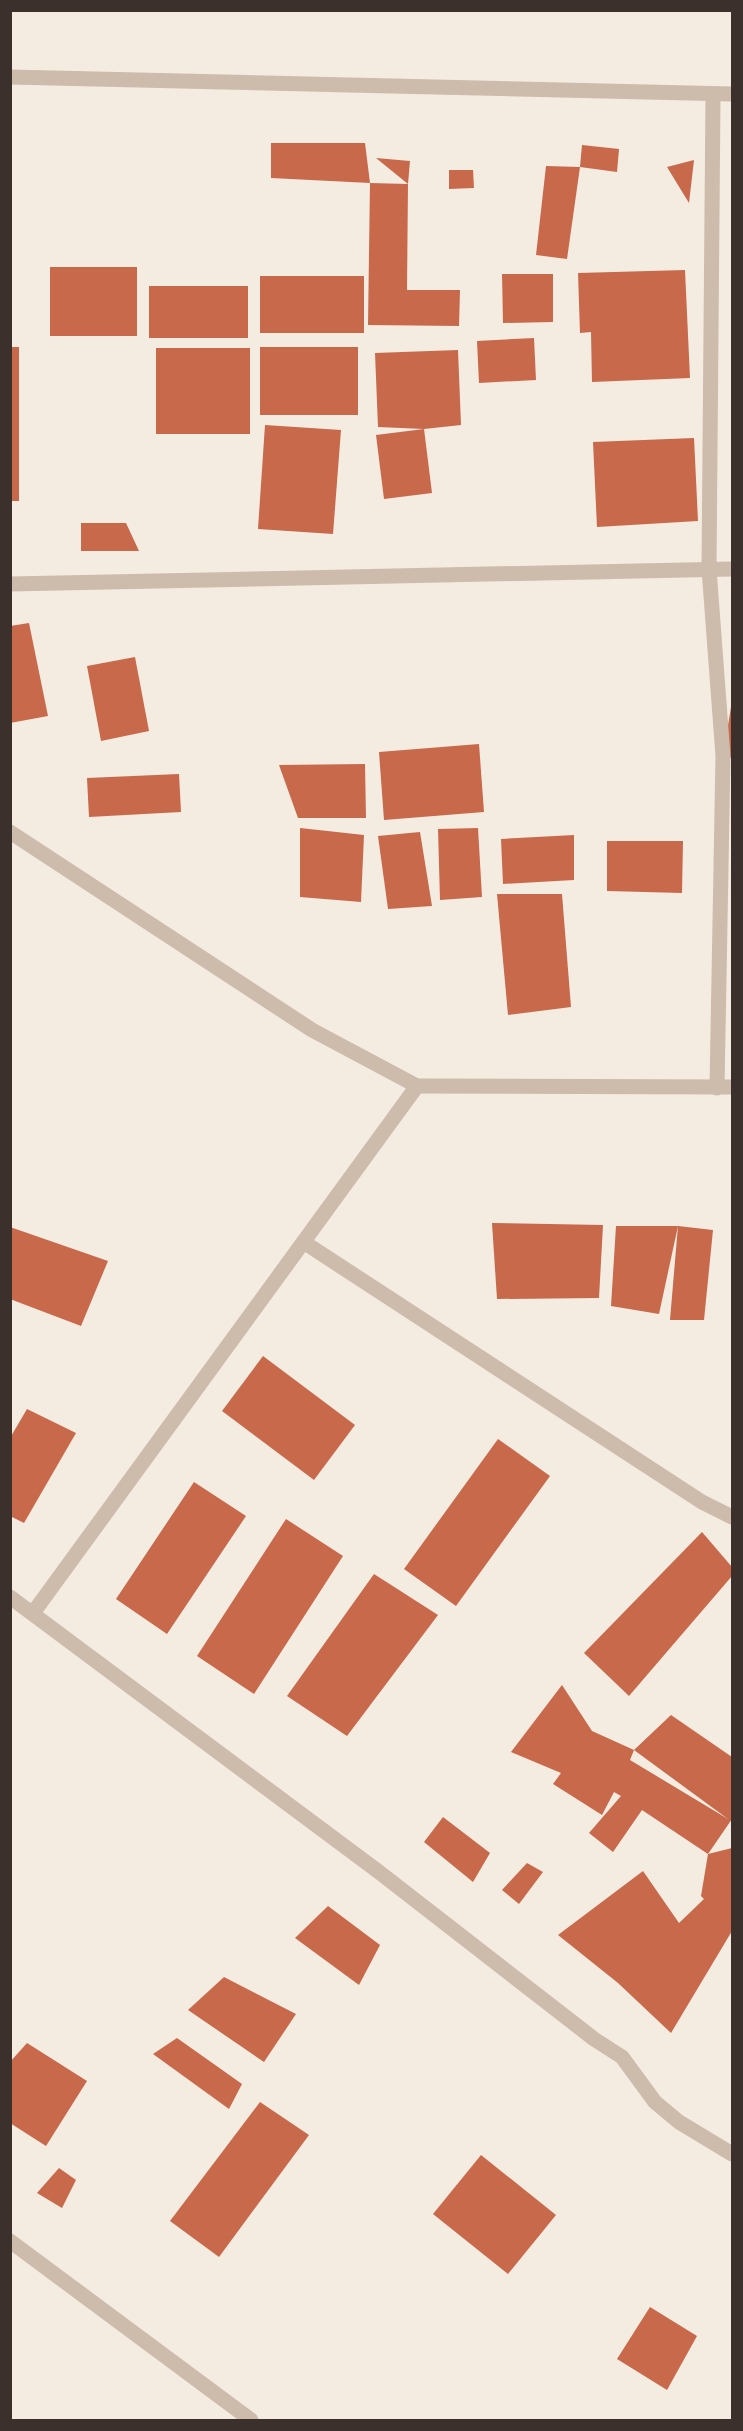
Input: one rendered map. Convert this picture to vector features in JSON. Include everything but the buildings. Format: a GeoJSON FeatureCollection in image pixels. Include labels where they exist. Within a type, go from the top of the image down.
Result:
{"type":"FeatureCollection","features":[{"type":"Feature","properties":{"kind":"street"},"geometry":{"type":"LineString","coordinates":[[10,77],[732,94]]}},
{"type":"Feature","properties":{"kind":"street"},"geometry":{"type":"LineString","coordinates":[[713,94],[710,569],[723,756],[717,1088]]}},
{"type":"Feature","properties":{"kind":"street"},"geometry":{"type":"LineString","coordinates":[[10,584],[732,569]]}},
{"type":"Feature","properties":{"kind":"street"},"geometry":{"type":"LineString","coordinates":[[10,832],[312,1030],[417,1086],[732,1087]]}},
{"type":"Feature","properties":{"kind":"street"},"geometry":{"type":"LineString","coordinates":[[33,1613],[417,1086]]}},
{"type":"Feature","properties":{"kind":"street"},"geometry":{"type":"LineString","coordinates":[[304,1243],[702,1502],[732,1517]]}},
{"type":"Feature","properties":{"kind":"street"},"geometry":{"type":"LineString","coordinates":[[10,1597],[379,1872],[594,2039],[622,2057],[656,2102],[679,2122],[732,2154]]}},
{"type":"Feature","properties":{"kind":"street"},"geometry":{"type":"LineString","coordinates":[[10,2241],[251,2421]]}}]}
